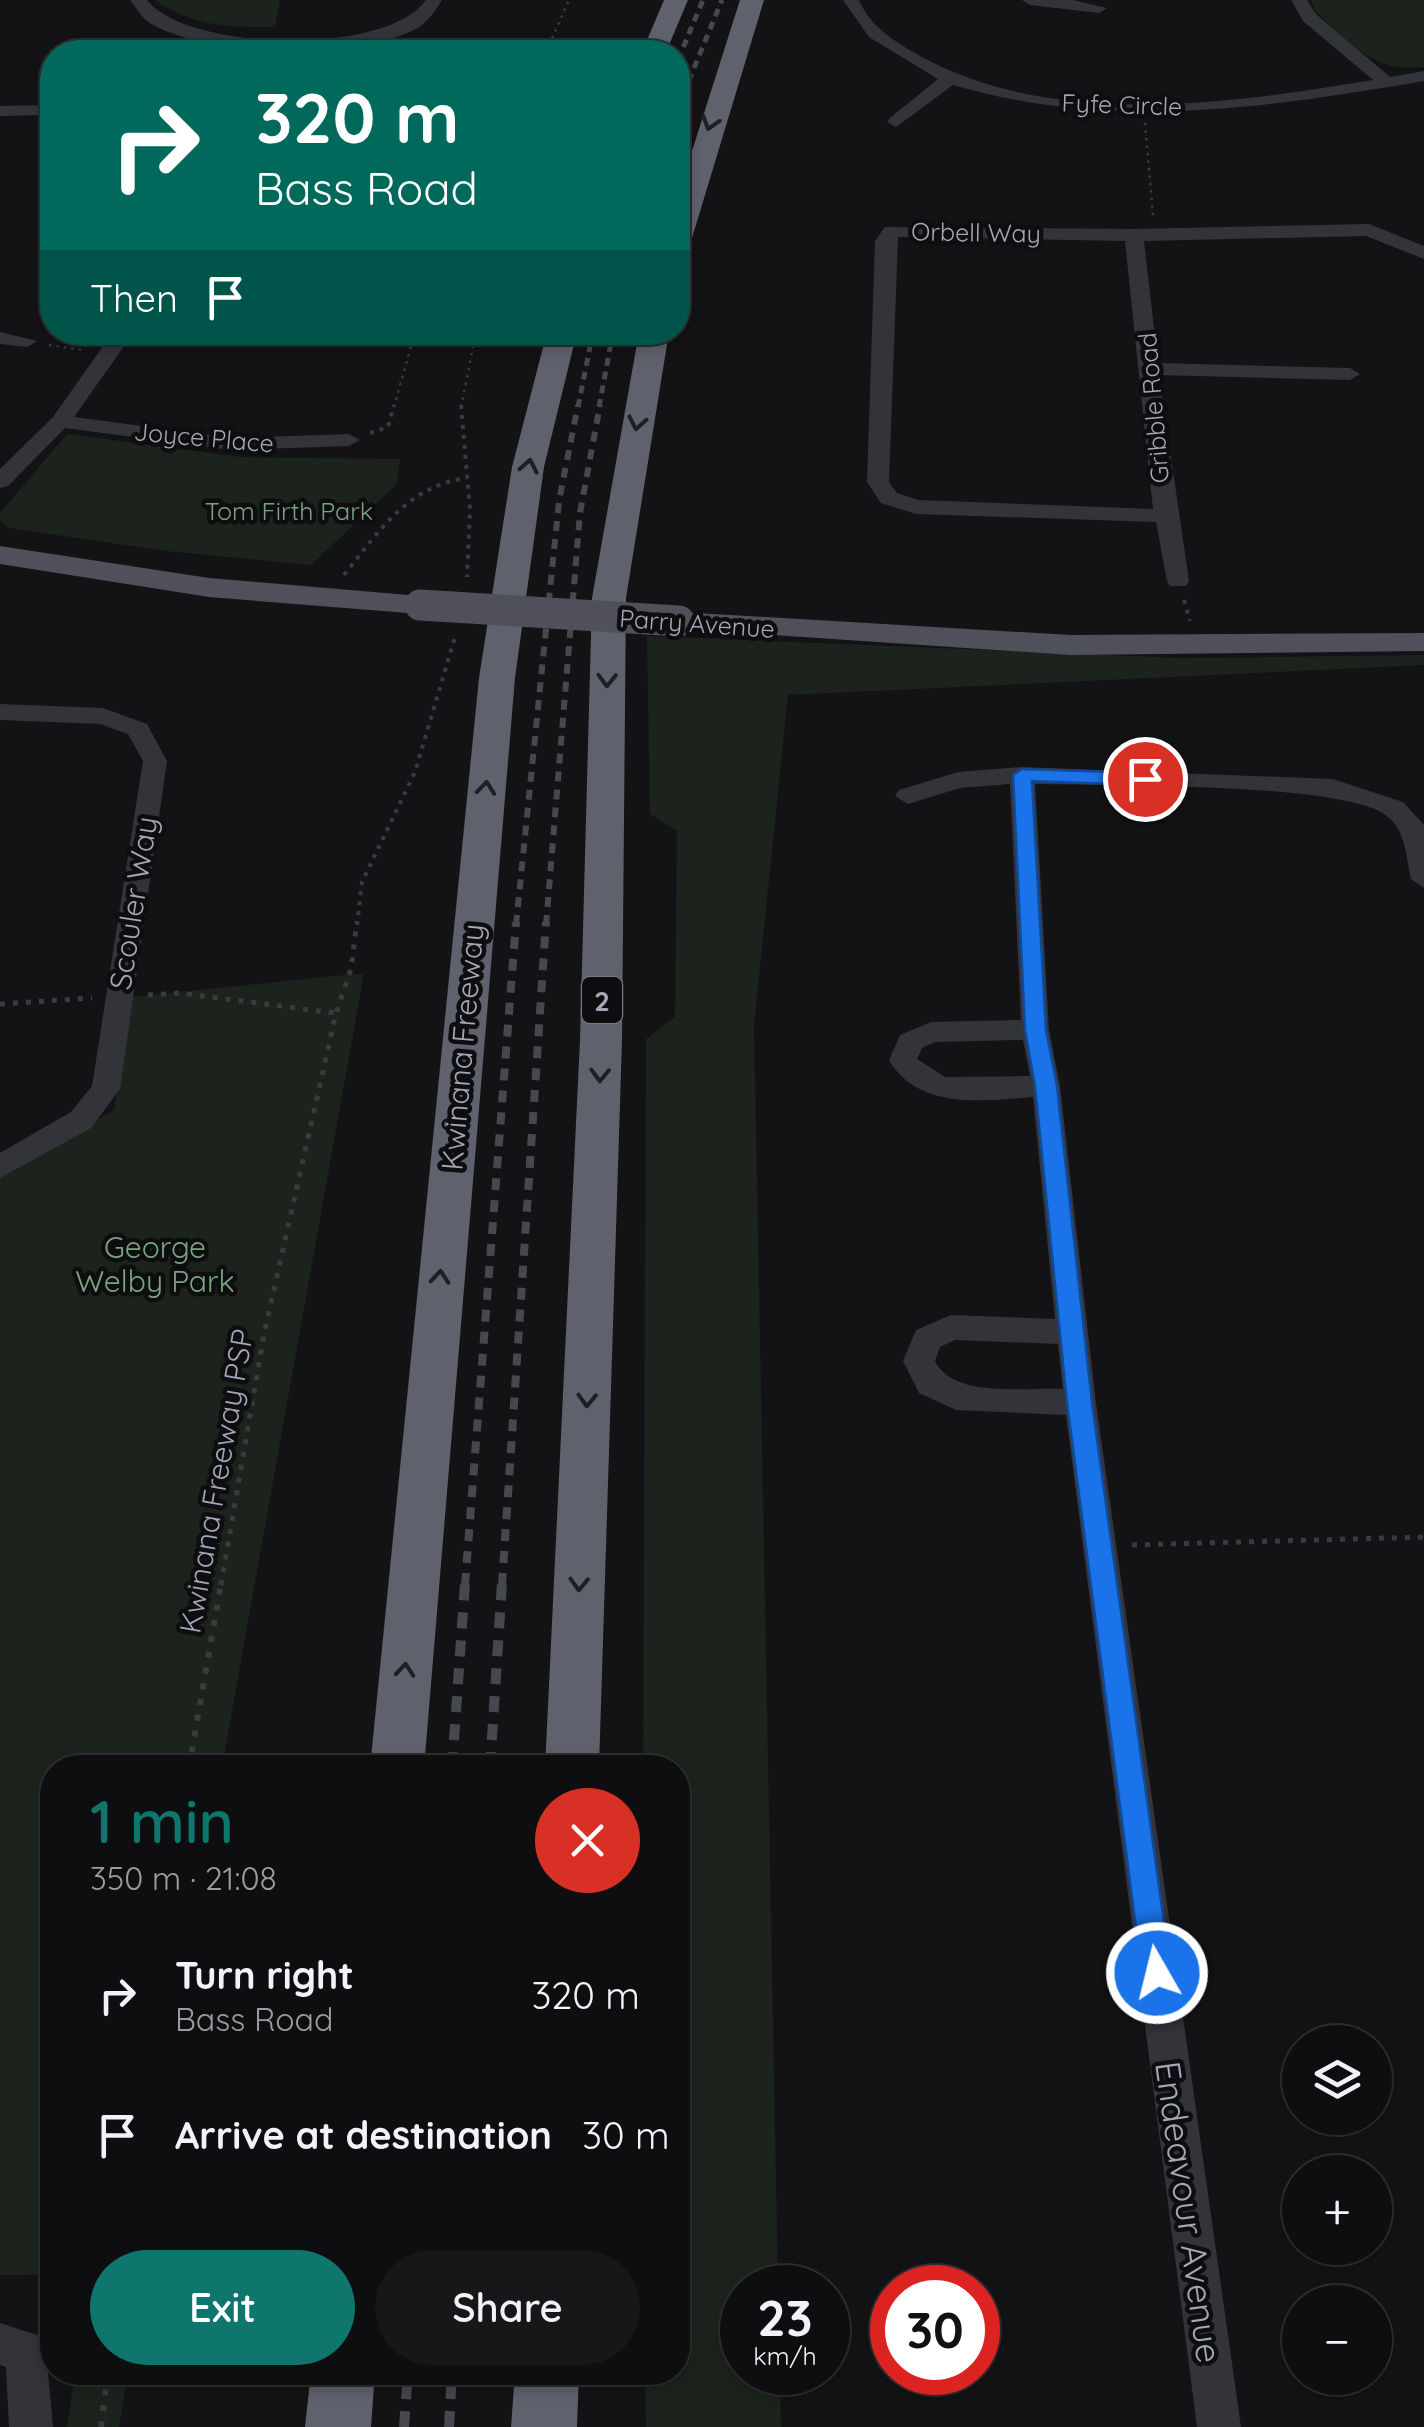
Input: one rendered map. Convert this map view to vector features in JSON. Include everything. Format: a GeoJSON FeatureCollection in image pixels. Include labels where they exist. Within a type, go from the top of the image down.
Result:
{"type":"FeatureCollection","features":[{"type":"Feature","properties":{"kind":"highway"},"geometry":{"type":"LineString","coordinates":[[659,40],[676,0]]}},
{"type":"Feature","properties":{"kind":"highway"},"geometry":{"type":"LineString","coordinates":[[690,196],[724,77],[752,0]]}},
{"type":"Feature","properties":{"kind":"highway","name":"Kwinana Freeway"},"geometry":{"type":"LineString","coordinates":[[398,1755],[497,678],[528,467],[559,345]]}},
{"type":"Feature","properties":{"kind":"highway","name":"2"},"geometry":{"type":"LineString","coordinates":[[573,1755],[601,1040],[609,598],[652,345]]}},
{"type":"Feature","properties":{"kind":"highway"},"geometry":{"type":"LineString","coordinates":[[544,2427],[546,2385]]}},
{"type":"Feature","properties":{"kind":"main road","name":"Parry Avenue"},"geometry":{"type":"LineString","coordinates":[[0,555],[108,578],[249,594],[679,621],[1072,644],[1216,646],[1415,638]]}},
{"type":"Feature","properties":{"kind":"street"},"geometry":{"type":"LineString","coordinates":[[138,0],[143,13],[173,31],[212,40]]}},
{"type":"Feature","properties":{"kind":"street"},"geometry":{"type":"LineString","coordinates":[[330,40],[391,33],[420,19],[434,0]]}},
{"type":"Feature","properties":{"kind":"street","name":"Fyfe Circle"},"geometry":{"type":"LineString","coordinates":[[851,0],[856,17],[908,58],[951,78],[1031,98],[1144,109],[1256,104],[1424,76]]}},
{"type":"Feature","properties":{"kind":"street"},"geometry":{"type":"LineString","coordinates":[[1030,0],[1099,8]]}},
{"type":"Feature","properties":{"kind":"street"},"geometry":{"type":"LineString","coordinates":[[1299,0],[1309,17],[1388,82]]}},
{"type":"Feature","properties":{"kind":"street"},"geometry":{"type":"LineString","coordinates":[[896,122],[951,78]]}},
{"type":"Feature","properties":{"kind":"street"},"geometry":{"type":"LineString","coordinates":[[0,133],[3,111],[40,110]]}},
{"type":"Feature","properties":{"kind":"street","name":"Orbell Way"},"geometry":{"type":"LineString","coordinates":[[1163,516],[916,507],[889,498],[878,482],[885,241],[892,231],[1144,234],[1369,230],[1424,252]]}},
{"type":"Feature","properties":{"kind":"street","name":"Gribble Road"},"geometry":{"type":"LineString","coordinates":[[1144,234],[1163,516],[1178,581]]}},
{"type":"Feature","properties":{"kind":"street"},"geometry":{"type":"LineString","coordinates":[[0,338],[27,341]]}},
{"type":"Feature","properties":{"kind":"street"},"geometry":{"type":"LineString","coordinates":[[0,481],[60,421],[116,345]]}},
{"type":"Feature","properties":{"kind":"street"},"geometry":{"type":"LineString","coordinates":[[1152,368],[1350,374]]}},
{"type":"Feature","properties":{"kind":"street","name":"Joyce Place"},"geometry":{"type":"LineString","coordinates":[[60,421],[232,444],[349,440]]}},
{"type":"Feature","properties":{"kind":"street","name":"Scouler Way"},"geometry":{"type":"LineString","coordinates":[[0,712],[103,716],[138,729],[155,760],[106,1090],[81,1120],[0,1167]]}},
{"type":"Feature","properties":{"kind":"street"},"geometry":{"type":"LineString","coordinates":[[908,796],[958,780],[1022,775],[1334,787],[1394,808],[1413,828],[1424,879]]}},
{"type":"Feature","properties":{"kind":"street","name":"Endeavour Avenue"},"geometry":{"type":"LineString","coordinates":[[1022,775],[1035,1030],[1046,1086],[1080,1403],[1218,2427]]}},
{"type":"Feature","properties":{"kind":"street"},"geometry":{"type":"LineString","coordinates":[[1035,1030],[931,1032],[910,1042],[903,1060],[914,1078],[939,1088],[1046,1086]]}},
{"type":"Feature","properties":{"kind":"street"},"geometry":{"type":"LineString","coordinates":[[1072,1332],[951,1327],[927,1339],[919,1362],[930,1384],[956,1398],[1080,1403]]}},
{"type":"Feature","properties":{"kind":"street"},"geometry":{"type":"LineString","coordinates":[[0,2344],[25,2351],[33,2412],[31,2427]]}},
{"type":"Feature","properties":{"kind":"path"},"geometry":{"type":"LineString","coordinates":[[551,40],[569,0]]}},
{"type":"Feature","properties":{"kind":"path"},"geometry":{"type":"LineString","coordinates":[[1144,109],[1144,234]]}},
{"type":"Feature","properties":{"kind":"path"},"geometry":{"type":"LineString","coordinates":[[27,341],[40,343]]}},
{"type":"Feature","properties":{"kind":"path"},"geometry":{"type":"LineString","coordinates":[[53,345],[110,354]]}},
{"type":"Feature","properties":{"kind":"path"},"geometry":{"type":"LineString","coordinates":[[349,440],[388,426],[411,345]]}},
{"type":"Feature","properties":{"kind":"path"},"geometry":{"type":"LineString","coordinates":[[466,587],[470,509],[461,404],[473,345]]}},
{"type":"Feature","properties":{"kind":"path"},"geometry":{"type":"LineString","coordinates":[[336,585],[402,504],[423,486],[466,478]]}},
{"type":"Feature","properties":{"kind":"path","name":"Kwinana Freeway PSP"},"geometry":{"type":"LineString","coordinates":[[191,1755],[264,1334],[336,1013],[350,969],[362,882],[415,772],[458,624]]}},
{"type":"Feature","properties":{"kind":"path"},"geometry":{"type":"LineString","coordinates":[[0,1004],[180,992],[336,1013]]}},
{"type":"Feature","properties":{"kind":"path"},"geometry":{"type":"LineString","coordinates":[[1100,1546],[1424,1537]]}},
{"type":"Feature","properties":{"kind":"path"},"geometry":{"type":"LineString","coordinates":[[101,2427],[106,2385]]}},
{"type":"Feature","properties":{"kind":"green space"},"geometry":{"type":"Polygon","coordinates":[[[155,0],[280,0],[275,27],[259,27],[198,20],[155,0]]]}},
{"type":"Feature","properties":{"kind":"green space"},"geometry":{"type":"Polygon","coordinates":[[[1311,0],[1424,0],[1424,67],[1390,65],[1364,53],[1315,11],[1311,0]]]}},
{"type":"Feature","properties":{"kind":"green space","name":"Tom Firth Park"},"geometry":{"type":"Polygon","coordinates":[[[67,434],[241,457],[400,459],[397,484],[311,565],[166,551],[9,528],[0,520],[0,513],[67,434]]]}},
{"type":"Feature","properties":{"kind":"green space"},"geometry":{"type":"Polygon","coordinates":[[[647,636],[1181,658],[1424,655],[1424,665],[788,695],[754,1026],[778,2265],[720,2265],[720,2395],[780,2395],[781,2427],[646,2427],[645,2385],[690,2385],[690,1755],[643,1755],[646,1039],[675,1017],[677,831],[650,814],[647,636]]]}},
{"type":"Feature","properties":{"kind":"green space","name":"George Welby Park"},"geometry":{"type":"Polygon","coordinates":[[[364,973],[224,1755],[40,1755],[40,2275],[0,2275],[0,1175],[114,1110],[130,997],[364,973]]]}},
{"type":"Feature","properties":{"kind":"green space"},"geometry":{"type":"Polygon","coordinates":[[[73,2385],[126,2385],[119,2427],[67,2427],[73,2385]]]}},
{"type":"Feature","properties":{"kind":"railway"},"geometry":{"type":"LineString","coordinates":[[686,40],[703,0]]}},
{"type":"Feature","properties":{"kind":"railway"},"geometry":{"type":"LineString","coordinates":[[690,78],[722,0]]}},
{"type":"Feature","properties":{"kind":"railway"},"geometry":{"type":"LineString","coordinates":[[578,407],[590,345]]}},
{"type":"Feature","properties":{"kind":"railway"},"geometry":{"type":"LineString","coordinates":[[599,407],[611,345]]}},
{"type":"Feature","properties":{"kind":"railway"},"geometry":{"type":"LineString","coordinates":[[516,925],[559,501],[578,405]]}},
{"type":"Feature","properties":{"kind":"railway"},"geometry":{"type":"LineString","coordinates":[[546,925],[580,513],[600,405]]}},
{"type":"Feature","properties":{"kind":"railway"},"geometry":{"type":"LineString","coordinates":[[465,1585],[516,922]]}},
{"type":"Feature","properties":{"kind":"railway"},"geometry":{"type":"LineString","coordinates":[[502,1585],[546,922]]}},
{"type":"Feature","properties":{"kind":"railway"},"geometry":{"type":"LineString","coordinates":[[453,1755],[465,1583]]}},
{"type":"Feature","properties":{"kind":"railway"},"geometry":{"type":"LineString","coordinates":[[491,1755],[502,1583]]}},
{"type":"Feature","properties":{"kind":"railway"},"geometry":{"type":"LineString","coordinates":[[404,2427],[407,2385]]}},
{"type":"Feature","properties":{"kind":"railway"},"geometry":{"type":"LineString","coordinates":[[449,2427],[451,2385]]}},
{"type":"Feature","properties":{"kind":"route"},"geometry":{"type":"LineString","coordinates":[[1145,779],[1022,775],[1035,1030],[1046,1086],[1080,1403],[1157,1973]]}}]}
